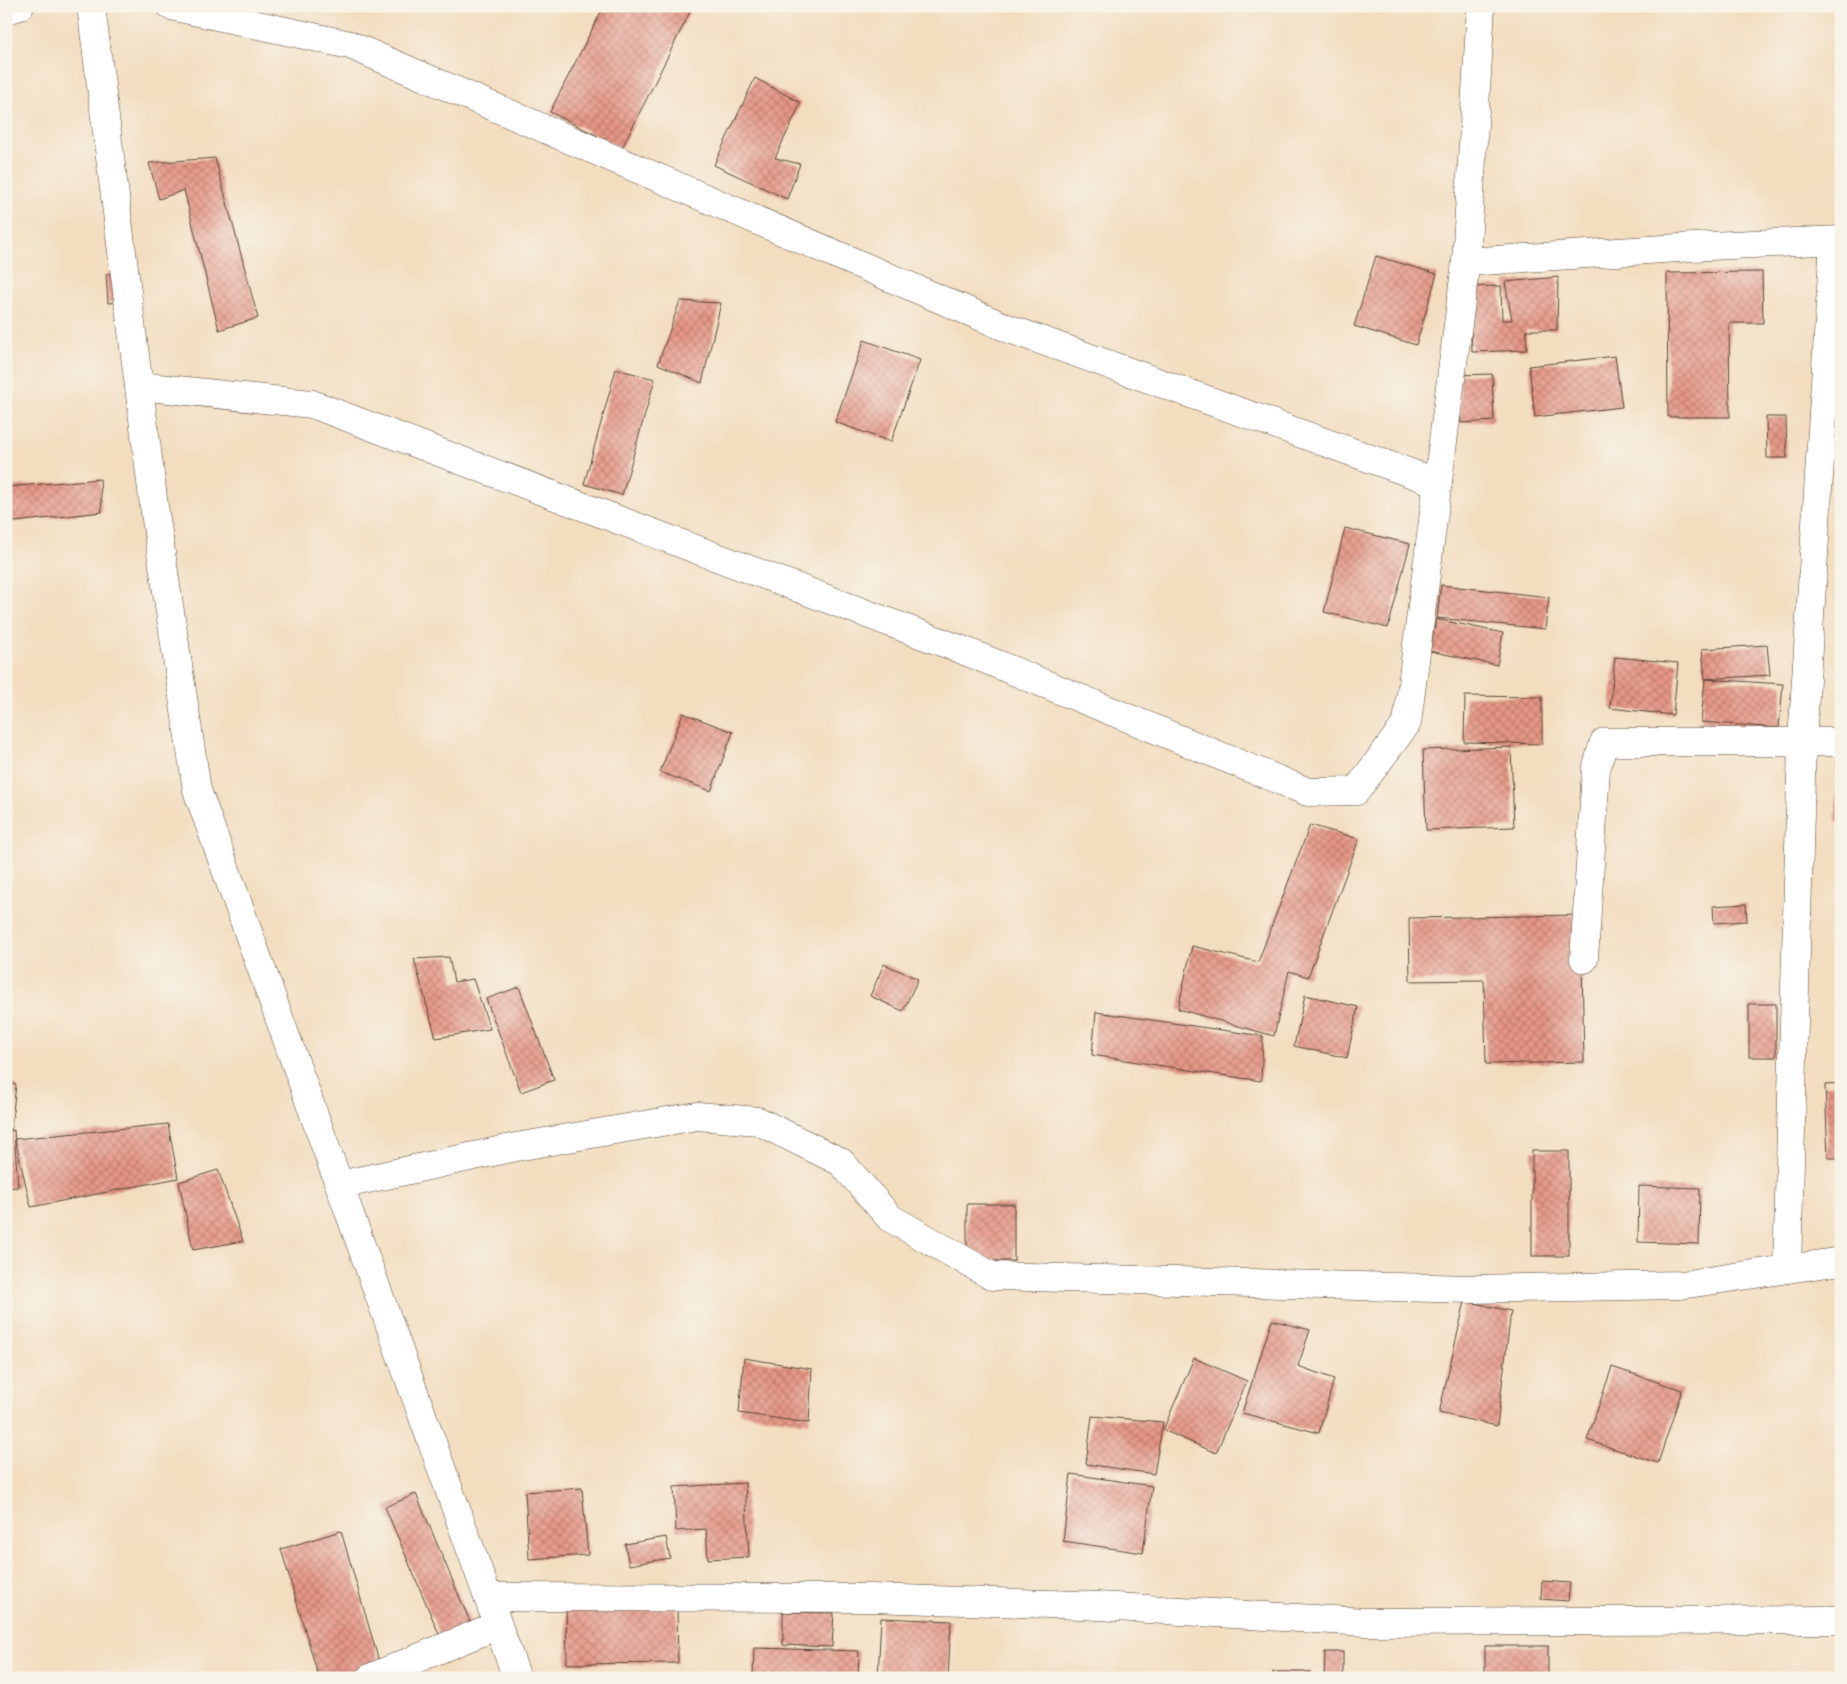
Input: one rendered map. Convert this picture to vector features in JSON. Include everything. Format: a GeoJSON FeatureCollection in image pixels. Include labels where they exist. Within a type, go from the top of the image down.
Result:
{"type":"FeatureCollection","features":[{"type":"Feature","properties":{"kind":"street"},"geometry":{"type":"LineString","coordinates":[[6,10],[20,6]]}},
{"type":"Feature","properties":{"kind":"street"},"geometry":{"type":"LineString","coordinates":[[91,6],[156,516],[197,790],[517,1678]]}},
{"type":"Feature","properties":{"kind":"street"},"geometry":{"type":"LineString","coordinates":[[171,6],[350,45],[1008,328],[1438,483]]}},
{"type":"Feature","properties":{"kind":"street"},"geometry":{"type":"LineString","coordinates":[[139,386],[312,404],[965,651],[1308,792],[1356,791],[1406,723],[1466,262],[1481,6]]}},
{"type":"Feature","properties":{"kind":"street"},"geometry":{"type":"LineString","coordinates":[[1466,262],[1709,246],[1838,240],[1802,742],[1787,1269]]}},
{"type":"Feature","properties":{"kind":"street"},"geometry":{"type":"LineString","coordinates":[[1584,959],[1596,769],[1604,742],[1841,742]]}},
{"type":"Feature","properties":{"kind":"street"},"geometry":{"type":"LineString","coordinates":[[340,1185],[516,1146],[697,1116],[758,1122],[841,1162],[890,1218],[992,1276],[1471,1289],[1681,1285],[1841,1261]]}},
{"type":"Feature","properties":{"kind":"street"},"geometry":{"type":"LineString","coordinates":[[488,1597],[871,1598],[1081,1605],[1366,1622],[1841,1620]]}},
{"type":"Feature","properties":{"kind":"street"},"geometry":{"type":"LineString","coordinates":[[370,1678],[498,1625]]}},
{"type":"Feature","properties":{"kind":"building"},"geometry":{"type":"Polygon","coordinates":[[[604,6],[679,6],[690,12],[622,148],[550,112],[604,6]]]}},
{"type":"Feature","properties":{"kind":"building"},"geometry":{"type":"Polygon","coordinates":[[[755,78],[801,103],[775,158],[800,164],[787,199],[714,165],[755,78]]]}},
{"type":"Feature","properties":{"kind":"building"},"geometry":{"type":"Polygon","coordinates":[[[215,158],[258,318],[219,330],[184,190],[159,199],[149,163],[215,158]]]}},
{"type":"Feature","properties":{"kind":"building"},"geometry":{"type":"Polygon","coordinates":[[[1376,256],[1437,274],[1416,345],[1354,326],[1376,256]]]}},
{"type":"Feature","properties":{"kind":"building"},"geometry":{"type":"Polygon","coordinates":[[[1762,272],[1763,323],[1729,323],[1730,417],[1668,417],[1667,273],[1762,272]]]}},
{"type":"Feature","properties":{"kind":"building"},"geometry":{"type":"Polygon","coordinates":[[[122,273],[124,302],[108,303],[106,274],[122,273]]]}},
{"type":"Feature","properties":{"kind":"building"},"geometry":{"type":"Polygon","coordinates":[[[1558,277],[1557,330],[1526,330],[1527,350],[1472,352],[1470,287],[1501,286],[1502,320],[1512,320],[1505,282],[1558,277]]]}},
{"type":"Feature","properties":{"kind":"building"},"geometry":{"type":"Polygon","coordinates":[[[680,301],[721,303],[702,383],[658,364],[680,301]]]}},
{"type":"Feature","properties":{"kind":"building"},"geometry":{"type":"Polygon","coordinates":[[[864,340],[920,360],[891,442],[835,422],[864,340]]]}},
{"type":"Feature","properties":{"kind":"building"},"geometry":{"type":"Polygon","coordinates":[[[1615,356],[1622,407],[1535,417],[1529,366],[1615,356]]]}},
{"type":"Feature","properties":{"kind":"building"},"geometry":{"type":"Polygon","coordinates":[[[616,369],[655,379],[622,495],[584,484],[616,369]]]}},
{"type":"Feature","properties":{"kind":"building"},"geometry":{"type":"Polygon","coordinates":[[[1492,374],[1494,421],[1461,423],[1459,375],[1492,374]]]}},
{"type":"Feature","properties":{"kind":"building"},"geometry":{"type":"Polygon","coordinates":[[[1766,417],[1786,417],[1787,458],[1767,458],[1766,417]]]}},
{"type":"Feature","properties":{"kind":"building"},"geometry":{"type":"Polygon","coordinates":[[[100,479],[102,512],[6,523],[6,487],[100,479]]]}},
{"type":"Feature","properties":{"kind":"building"},"geometry":{"type":"Polygon","coordinates":[[[1345,528],[1410,544],[1388,628],[1324,612],[1345,528]]]}},
{"type":"Feature","properties":{"kind":"building"},"geometry":{"type":"Polygon","coordinates":[[[1441,585],[1549,597],[1545,629],[1437,618],[1441,585]]]}},
{"type":"Feature","properties":{"kind":"building"},"geometry":{"type":"Polygon","coordinates":[[[1436,619],[1503,633],[1497,665],[1430,651],[1436,619]]]}},
{"type":"Feature","properties":{"kind":"building"},"geometry":{"type":"Polygon","coordinates":[[[1767,645],[1770,675],[1705,679],[1702,649],[1767,645]]]}},
{"type":"Feature","properties":{"kind":"building"},"geometry":{"type":"Polygon","coordinates":[[[1615,657],[1678,663],[1673,715],[1610,708],[1615,657]]]}},
{"type":"Feature","properties":{"kind":"building"},"geometry":{"type":"Polygon","coordinates":[[[1705,679],[1783,684],[1779,728],[1701,722],[1705,679]]]}},
{"type":"Feature","properties":{"kind":"building"},"geometry":{"type":"Polygon","coordinates":[[[1465,696],[1542,697],[1542,744],[1464,742],[1465,696]]]}},
{"type":"Feature","properties":{"kind":"building"},"geometry":{"type":"Polygon","coordinates":[[[683,713],[733,732],[711,791],[660,772],[683,713]]]}},
{"type":"Feature","properties":{"kind":"building"},"geometry":{"type":"Polygon","coordinates":[[[1511,747],[1514,827],[1426,830],[1423,750],[1511,747]]]}},
{"type":"Feature","properties":{"kind":"building"},"geometry":{"type":"Polygon","coordinates":[[[1837,756],[1841,756],[1841,822],[1836,822],[1837,756]]]}},
{"type":"Feature","properties":{"kind":"building"},"geometry":{"type":"Polygon","coordinates":[[[1310,825],[1359,839],[1308,977],[1289,971],[1274,1036],[1178,1009],[1192,946],[1258,962],[1310,825]]]}},
{"type":"Feature","properties":{"kind":"building"},"geometry":{"type":"Polygon","coordinates":[[[1746,904],[1747,921],[1714,923],[1713,906],[1746,904]]]}},
{"type":"Feature","properties":{"kind":"building"},"geometry":{"type":"Polygon","coordinates":[[[1581,915],[1584,1062],[1486,1064],[1484,980],[1410,981],[1409,918],[1581,915]]]}},
{"type":"Feature","properties":{"kind":"building"},"geometry":{"type":"Polygon","coordinates":[[[449,957],[454,982],[473,979],[490,1029],[436,1038],[414,959],[449,957]]]}},
{"type":"Feature","properties":{"kind":"building"},"geometry":{"type":"Polygon","coordinates":[[[884,964],[918,979],[903,1011],[870,996],[884,964]]]}},
{"type":"Feature","properties":{"kind":"building"},"geometry":{"type":"Polygon","coordinates":[[[519,987],[554,1080],[521,1092],[486,999],[519,987]]]}},
{"type":"Feature","properties":{"kind":"building"},"geometry":{"type":"Polygon","coordinates":[[[1305,995],[1358,1007],[1347,1058],[1294,1046],[1305,995]]]}},
{"type":"Feature","properties":{"kind":"building"},"geometry":{"type":"Polygon","coordinates":[[[1749,1004],[1776,1004],[1776,1057],[1749,1057],[1749,1004]]]}},
{"type":"Feature","properties":{"kind":"building"},"geometry":{"type":"Polygon","coordinates":[[[1096,1012],[1263,1036],[1261,1081],[1092,1055],[1096,1012]]]}},
{"type":"Feature","properties":{"kind":"building"},"geometry":{"type":"Polygon","coordinates":[[[6,1084],[16,1084],[11,1131],[14,1130],[18,1187],[6,1188],[6,1084]]]}},
{"type":"Feature","properties":{"kind":"building"},"geometry":{"type":"Polygon","coordinates":[[[1841,1084],[1841,1158],[1828,1158],[1825,1085],[1841,1084]]]}},
{"type":"Feature","properties":{"kind":"building"},"geometry":{"type":"Polygon","coordinates":[[[168,1124],[178,1178],[31,1207],[15,1139],[168,1124]]]}},
{"type":"Feature","properties":{"kind":"building"},"geometry":{"type":"Polygon","coordinates":[[[1532,1151],[1569,1151],[1569,1256],[1532,1256],[1532,1151]]]}},
{"type":"Feature","properties":{"kind":"building"},"geometry":{"type":"Polygon","coordinates":[[[218,1170],[243,1241],[193,1250],[179,1182],[218,1170]]]}},
{"type":"Feature","properties":{"kind":"building"},"geometry":{"type":"Polygon","coordinates":[[[1639,1186],[1700,1188],[1699,1244],[1638,1242],[1639,1186]]]}},
{"type":"Feature","properties":{"kind":"building"},"geometry":{"type":"Polygon","coordinates":[[[967,1204],[1014,1204],[1014,1261],[967,1261],[967,1204]]]}},
{"type":"Feature","properties":{"kind":"building"},"geometry":{"type":"Polygon","coordinates":[[[1465,1301],[1511,1311],[1497,1426],[1439,1413],[1465,1301]]]}},
{"type":"Feature","properties":{"kind":"building"},"geometry":{"type":"Polygon","coordinates":[[[1272,1320],[1310,1330],[1298,1366],[1334,1379],[1319,1433],[1242,1413],[1272,1320]]]}},
{"type":"Feature","properties":{"kind":"building"},"geometry":{"type":"Polygon","coordinates":[[[744,1358],[812,1369],[809,1423],[739,1413],[744,1358]]]}},
{"type":"Feature","properties":{"kind":"building"},"geometry":{"type":"Polygon","coordinates":[[[1194,1358],[1247,1381],[1216,1453],[1163,1430],[1194,1358]]]}},
{"type":"Feature","properties":{"kind":"building"},"geometry":{"type":"Polygon","coordinates":[[[1612,1367],[1682,1390],[1658,1463],[1587,1440],[1612,1367]]]}},
{"type":"Feature","properties":{"kind":"building"},"geometry":{"type":"Polygon","coordinates":[[[1092,1416],[1163,1422],[1154,1474],[1086,1464],[1092,1416]]]}},
{"type":"Feature","properties":{"kind":"building"},"geometry":{"type":"Polygon","coordinates":[[[1071,1474],[1152,1486],[1143,1553],[1063,1541],[1071,1474]]]}},
{"type":"Feature","properties":{"kind":"building"},"geometry":{"type":"Polygon","coordinates":[[[745,1483],[749,1557],[708,1559],[706,1529],[676,1531],[674,1487],[745,1483]]]}},
{"type":"Feature","properties":{"kind":"building"},"geometry":{"type":"Polygon","coordinates":[[[582,1488],[588,1555],[529,1559],[525,1492],[582,1488]]]}},
{"type":"Feature","properties":{"kind":"building"},"geometry":{"type":"Polygon","coordinates":[[[416,1494],[473,1629],[442,1641],[385,1507],[416,1494]]]}},
{"type":"Feature","properties":{"kind":"building"},"geometry":{"type":"Polygon","coordinates":[[[341,1531],[381,1668],[347,1678],[319,1678],[281,1549],[341,1531]]]}},
{"type":"Feature","properties":{"kind":"building"},"geometry":{"type":"Polygon","coordinates":[[[666,1537],[670,1558],[629,1565],[625,1544],[666,1537]]]}},
{"type":"Feature","properties":{"kind":"building"},"geometry":{"type":"Polygon","coordinates":[[[1542,1581],[1570,1583],[1568,1601],[1541,1599],[1542,1581]]]}},
{"type":"Feature","properties":{"kind":"building"},"geometry":{"type":"Polygon","coordinates":[[[677,1605],[678,1663],[567,1664],[566,1606],[677,1605]]]}},
{"type":"Feature","properties":{"kind":"building"},"geometry":{"type":"Polygon","coordinates":[[[783,1612],[834,1613],[832,1647],[783,1645],[783,1612]]]}},
{"type":"Feature","properties":{"kind":"building"},"geometry":{"type":"Polygon","coordinates":[[[881,1618],[951,1621],[948,1678],[878,1678],[881,1618]]]}},
{"type":"Feature","properties":{"kind":"building"},"geometry":{"type":"Polygon","coordinates":[[[1485,1646],[1548,1646],[1548,1678],[1485,1678],[1485,1646]]]}},
{"type":"Feature","properties":{"kind":"building"},"geometry":{"type":"Polygon","coordinates":[[[754,1648],[859,1651],[858,1678],[753,1678],[754,1648]]]}},
{"type":"Feature","properties":{"kind":"building"},"geometry":{"type":"Polygon","coordinates":[[[1325,1652],[1343,1652],[1343,1678],[1324,1678],[1325,1652]]]}},
{"type":"Feature","properties":{"kind":"building"},"geometry":{"type":"Polygon","coordinates":[[[1273,1672],[1310,1672],[1310,1678],[1273,1678],[1273,1672]]]}}]}
